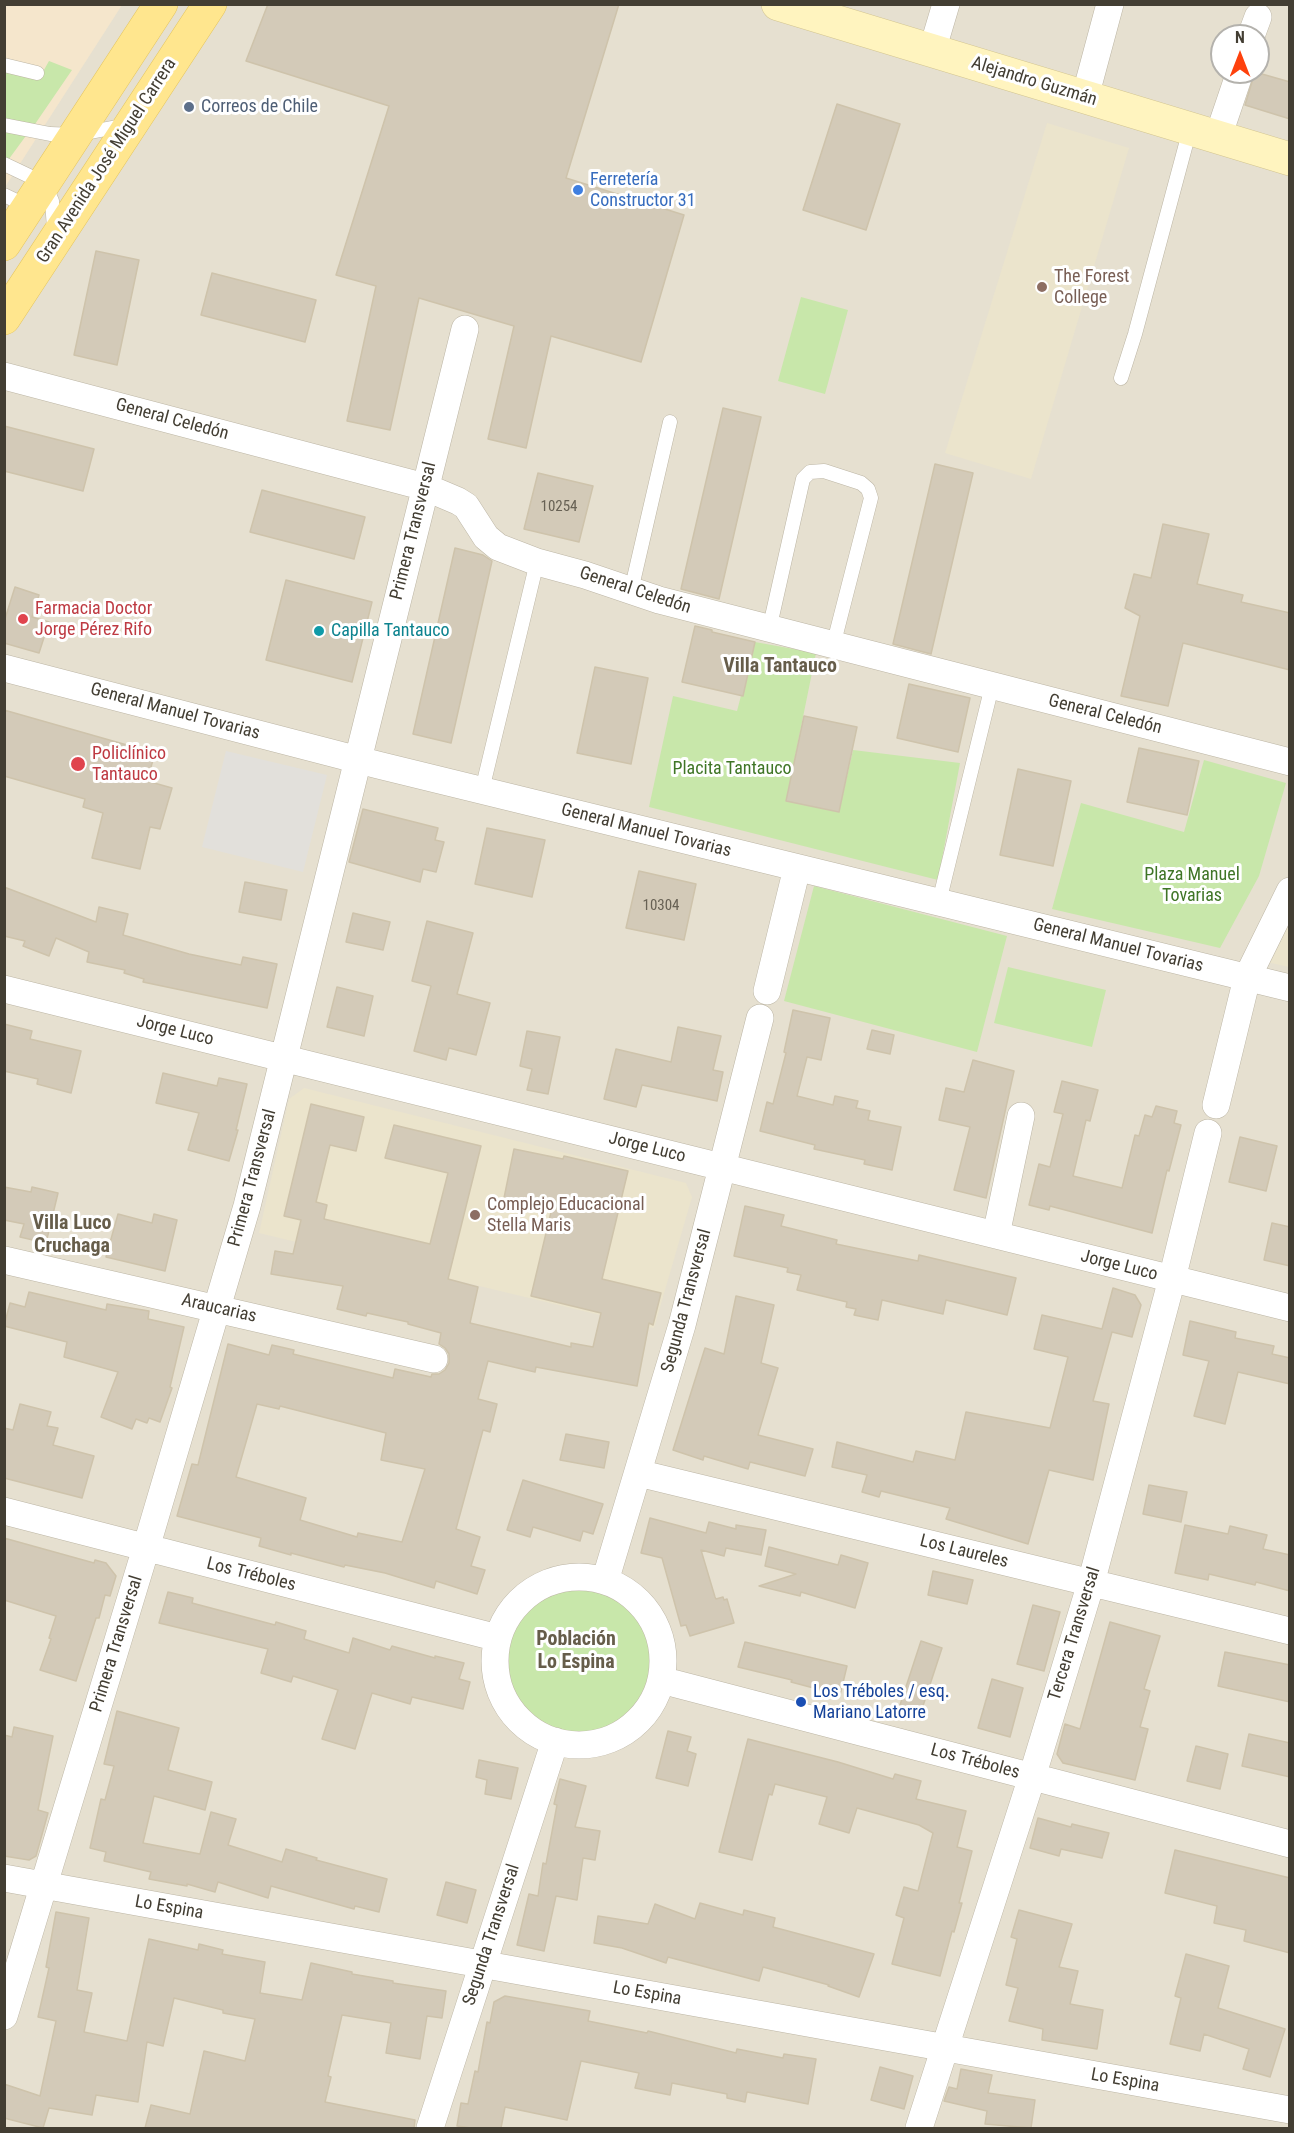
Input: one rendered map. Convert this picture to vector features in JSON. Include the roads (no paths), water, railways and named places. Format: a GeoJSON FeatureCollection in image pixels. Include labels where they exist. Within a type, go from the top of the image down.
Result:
{"type":"FeatureCollection","features":[{"type":"Feature","properties":{"kind":"main road"},"geometry":{"type":"LineString","coordinates":[[4,244],[26,195],[75,135],[161,4]]}},
{"type":"Feature","properties":{"kind":"main road","name":"Gran Avenida José Miguel Carrera"},"geometry":{"type":"LineString","coordinates":[[4,318],[210,4]]}},
{"type":"Feature","properties":{"kind":"street"},"geometry":{"type":"LineString","coordinates":[[932,51],[946,4]]}},
{"type":"Feature","properties":{"kind":"street"},"geometry":{"type":"LineString","coordinates":[[1085,97],[1110,4]]}},
{"type":"Feature","properties":{"kind":"street","name":"Alejandro Guzmán"},"geometry":{"type":"LineString","coordinates":[[790,6],[1290,159]]}},
{"type":"Feature","properties":{"kind":"street"},"geometry":{"type":"LineString","coordinates":[[1204,133],[1233,84]]}},
{"type":"Feature","properties":{"kind":"street","name":"Primera Transversal"},"geometry":{"type":"LineString","coordinates":[[4,2016],[247,1206],[465,329]]}},
{"type":"Feature","properties":{"kind":"street","name":"General Celedón"},"geometry":{"type":"LineString","coordinates":[[4,376],[425,487],[466,506],[486,537],[498,547],[537,562],[585,575],[688,609],[1290,762]]}},
{"type":"Feature","properties":{"kind":"street","name":"General Manuel Tovarias"},"geometry":{"type":"LineString","coordinates":[[4,668],[357,759],[1290,988]]}},
{"type":"Feature","properties":{"kind":"street"},"geometry":{"type":"LineString","coordinates":[[766,992],[797,868]]}},
{"type":"Feature","properties":{"kind":"street"},"geometry":{"type":"LineString","coordinates":[[1216,1105],[1247,978],[1290,891]]}},
{"type":"Feature","properties":{"kind":"street","name":"Jorge Luco"},"geometry":{"type":"LineString","coordinates":[[4,989],[1290,1308]]}},
{"type":"Feature","properties":{"kind":"street","name":"Segunda Transversal"},"geometry":{"type":"LineString","coordinates":[[605,1581],[682,1325],[760,1018]]}},
{"type":"Feature","properties":{"kind":"street"},"geometry":{"type":"LineString","coordinates":[[996,1235],[1021,1116]]}},
{"type":"Feature","properties":{"kind":"street","name":"Tercera Transversal"},"geometry":{"type":"LineString","coordinates":[[919,2128],[1032,1777],[1091,1583],[1172,1279],[1208,1133]]}},
{"type":"Feature","properties":{"kind":"street","name":"Araucarias"},"geometry":{"type":"LineString","coordinates":[[4,1260],[434,1359]]}},
{"type":"Feature","properties":{"kind":"street","name":"Los Laureles"},"geometry":{"type":"LineString","coordinates":[[638,1473],[1290,1630]]}},
{"type":"Feature","properties":{"kind":"street","name":"Los Tréboles"},"geometry":{"type":"LineString","coordinates":[[4,1511],[498,1638]]}},
{"type":"Feature","properties":{"kind":"street"},"geometry":{"type":"LineString","coordinates":[[572,1577],[605,1581],[632,1596],[652,1620],[662,1649],[661,1680],[657,1693],[646,1711],[621,1734],[589,1744],[568,1744],[555,1741],[529,1729],[518,1719],[505,1701],[497,1681],[495,1667],[498,1638],[509,1614],[539,1587],[552,1581],[572,1577]]}},
{"type":"Feature","properties":{"kind":"street","name":"Los Tréboles"},"geometry":{"type":"LineString","coordinates":[[661,1680],[1290,1844]]}},
{"type":"Feature","properties":{"kind":"street","name":"Segunda Transversal"},"geometry":{"type":"LineString","coordinates":[[430,2128],[555,1741]]}},
{"type":"Feature","properties":{"kind":"street","name":"Lo Espina"},"geometry":{"type":"LineString","coordinates":[[4,1878],[1290,2110]]}},
{"type":"Feature","properties":{"kind":"lane"},"geometry":{"type":"LineString","coordinates":[[4,65],[37,73]]}},
{"type":"Feature","properties":{"kind":"lane"},"geometry":{"type":"LineString","coordinates":[[4,125],[50,134],[75,135],[131,124]]}},
{"type":"Feature","properties":{"kind":"lane"},"geometry":{"type":"LineString","coordinates":[[1121,378],[1204,133]]}},
{"type":"Feature","properties":{"kind":"lane"},"geometry":{"type":"LineString","coordinates":[[4,164],[26,195],[49,192],[54,209],[54,242]]}},
{"type":"Feature","properties":{"kind":"lane"},"geometry":{"type":"LineString","coordinates":[[631,591],[670,422]]}},
{"type":"Feature","properties":{"kind":"lane"},"geometry":{"type":"LineString","coordinates":[[769,630],[803,479],[810,472],[824,471],[861,483],[868,489],[871,498],[833,646]]}},
{"type":"Feature","properties":{"kind":"lane"},"geometry":{"type":"LineString","coordinates":[[482,790],[537,562]]}},
{"type":"Feature","properties":{"kind":"lane"},"geometry":{"type":"LineString","coordinates":[[939,902],[992,686]]}},
{"type":"Feature","properties":{"kind":"place","name":"Correos de Chile"},"geometry":{"type":"Point","coordinates":[189,107]}},
{"type":"Feature","properties":{"kind":"place","name":"Ferretería Constructor 31"},"geometry":{"type":"Point","coordinates":[578,190]}},
{"type":"Feature","properties":{"kind":"place","name":"The Forest College"},"geometry":{"type":"Point","coordinates":[1042,287]}},
{"type":"Feature","properties":{"kind":"place","name":"Farmacia Doctor Jorge Pérez Rifo"},"geometry":{"type":"Point","coordinates":[23,619]}},
{"type":"Feature","properties":{"kind":"place","name":"Capilla Tantauco"},"geometry":{"type":"Point","coordinates":[319,631]}},
{"type":"Feature","properties":{"kind":"place","name":"Policlínico Tantauco"},"geometry":{"type":"Point","coordinates":[78,764]}},
{"type":"Feature","properties":{"kind":"place","name":"Complejo Educacional Stella Maris"},"geometry":{"type":"Point","coordinates":[475,1215]}},
{"type":"Feature","properties":{"kind":"place","name":"Los Tréboles / esq. Mariano Latorre"},"geometry":{"type":"Point","coordinates":[801,1702]}},
{"type":"Feature","properties":{"kind":"district","name":"Villa Tantauco"},"geometry":{"type":"Point","coordinates":[780,667]}},
{"type":"Feature","properties":{"kind":"district","name":"Villa Luco Cruchaga"},"geometry":{"type":"Point","coordinates":[72,1236]}},
{"type":"Feature","properties":{"kind":"district","name":"Población Lo Espina"},"geometry":{"type":"Point","coordinates":[576,1652]}},
{"type":"Feature","properties":{"kind":"park label","name":"Placita Tantauco"},"geometry":{"type":"Point","coordinates":[732,769]}},
{"type":"Feature","properties":{"kind":"park label","name":"Plaza Manuel Tovarias"},"geometry":{"type":"Point","coordinates":[1192,885]}}]}
